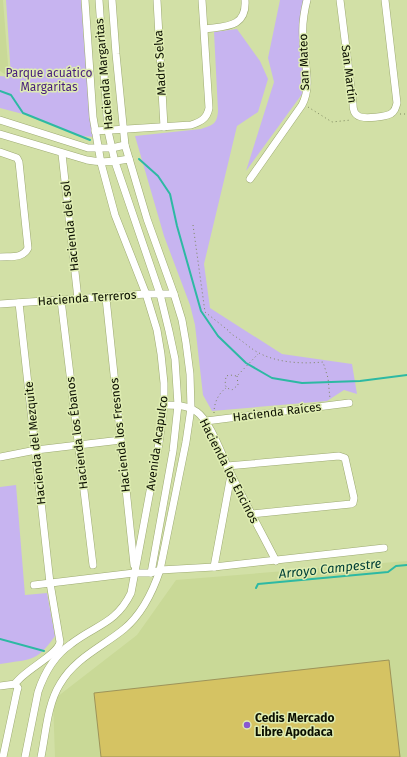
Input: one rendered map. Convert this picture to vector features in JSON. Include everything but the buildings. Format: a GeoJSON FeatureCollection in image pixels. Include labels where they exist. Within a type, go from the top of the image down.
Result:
{"type":"FeatureCollection","features":[{"type":"Feature","properties":{"kind":"street","name":"Avenida Acapulco"},"geometry":{"type":"LineString","coordinates":[[25,757],[38,692],[50,667],[70,644],[109,621],[126,602],[130,593],[159,443],[164,405],[162,354],[157,330],[146,294],[115,215],[101,163],[90,87],[85,0]]}},
{"type":"Feature","properties":{"kind":"street","name":"Hacienda Margaritas"},"geometry":{"type":"LineString","coordinates":[[99,0],[108,131],[115,162]]}},
{"type":"Feature","properties":{"kind":"street","name":"Hacienda Margaritas"},"geometry":{"type":"LineString","coordinates":[[112,0],[123,129],[129,159]]}},
{"type":"Feature","properties":{"kind":"street","name":"Madre Selva"},"geometry":{"type":"LineString","coordinates":[[157,0],[164,127]]}},
{"type":"Feature","properties":{"kind":"street"},"geometry":{"type":"LineString","coordinates":[[96,131],[191,125],[204,119],[208,114],[209,108],[202,0]]}},
{"type":"Feature","properties":{"kind":"street"},"geometry":{"type":"LineString","coordinates":[[205,29],[232,25],[242,18],[245,0]]}},
{"type":"Feature","properties":{"kind":"street","name":"San Mateo"},"geometry":{"type":"LineString","coordinates":[[250,179],[303,103],[306,94],[307,76],[302,39],[307,0]]}},
{"type":"Feature","properties":{"kind":"street","name":"San Martín"},"geometry":{"type":"LineString","coordinates":[[340,0],[352,104],[354,112],[357,116],[362,118],[388,115],[393,112],[397,103],[385,0]]}},
{"type":"Feature","properties":{"kind":"street","name":"Hacienda Margaritas"},"geometry":{"type":"LineString","coordinates":[[0,120],[80,146],[99,149],[125,145]]}},
{"type":"Feature","properties":{"kind":"street"},"geometry":{"type":"LineString","coordinates":[[0,134],[62,154],[101,163],[129,159],[147,219],[182,320],[190,374],[191,408],[186,442],[160,570],[155,585],[144,606],[133,620],[125,628],[82,658],[73,666],[60,683],[53,700],[41,757]]}},
{"type":"Feature","properties":{"kind":"street"},"geometry":{"type":"LineString","coordinates":[[0,152],[14,157],[19,162],[28,248],[24,254],[20,256],[0,257]]}},
{"type":"Feature","properties":{"kind":"street","name":"Hacienda del sol"},"geometry":{"type":"LineString","coordinates":[[62,154],[78,299]]}},
{"type":"Feature","properties":{"kind":"street","name":"Avenida Acapulco"},"geometry":{"type":"LineString","coordinates":[[115,162],[160,294],[175,359],[178,405],[173,451],[151,573]]}},
{"type":"Feature","properties":{"kind":"street","name":"Hacienda Terreros"},"geometry":{"type":"LineString","coordinates":[[0,304],[106,298],[146,294],[174,294]]}},
{"type":"Feature","properties":{"kind":"street","name":"Hacienda los Fresnos"},"geometry":{"type":"LineString","coordinates":[[106,298],[134,573]]}},
{"type":"Feature","properties":{"kind":"street","name":"Hacienda los Ébanos"},"geometry":{"type":"LineString","coordinates":[[61,300],[93,565]]}},
{"type":"Feature","properties":{"kind":"street","name":"Hacienda del Mezquite"},"geometry":{"type":"LineString","coordinates":[[15,684],[24,674],[58,649],[60,645],[50,583],[18,303]]}},
{"type":"Feature","properties":{"kind":"street","name":"Hacienda Raíces"},"geometry":{"type":"LineString","coordinates":[[206,421],[349,403]]}},
{"type":"Feature","properties":{"kind":"street","name":"Hacienda los Encinos"},"geometry":{"type":"LineString","coordinates":[[164,405],[178,405],[191,408],[206,421],[231,475],[276,561]]}},
{"type":"Feature","properties":{"kind":"street"},"geometry":{"type":"LineString","coordinates":[[0,457],[36,450],[121,440]]}},
{"type":"Feature","properties":{"kind":"street"},"geometry":{"type":"LineString","coordinates":[[227,466],[339,456],[345,458],[354,498],[353,503],[251,514]]}},
{"type":"Feature","properties":{"kind":"street"},"geometry":{"type":"LineString","coordinates":[[214,567],[231,475]]}},
{"type":"Feature","properties":{"kind":"street"},"geometry":{"type":"LineString","coordinates":[[34,585],[95,579],[134,573],[151,573],[160,570],[276,561],[384,548]]}},
{"type":"Feature","properties":{"kind":"street"},"geometry":{"type":"LineString","coordinates":[[0,686],[15,684],[18,688],[3,757]]}},
{"type":"Feature","properties":{"kind":"path"},"geometry":{"type":"LineString","coordinates":[[303,103],[332,122],[352,120],[357,116]]}},
{"type":"Feature","properties":{"kind":"path"},"geometry":{"type":"LineString","coordinates":[[193,225],[204,312],[231,334],[259,353],[287,362],[323,362],[328,378],[331,405]]}},
{"type":"Feature","properties":{"kind":"path"},"geometry":{"type":"LineString","coordinates":[[237,376],[259,353]]}},
{"type":"Feature","properties":{"kind":"path"},"geometry":{"type":"LineString","coordinates":[[226,388],[226,376],[237,376]]}},
{"type":"Feature","properties":{"kind":"path"},"geometry":{"type":"LineString","coordinates":[[226,388],[232,390],[238,385],[239,381],[237,376]]}},
{"type":"Feature","properties":{"kind":"path"},"geometry":{"type":"LineString","coordinates":[[214,420],[214,408],[216,402],[220,393],[226,388]]}},
{"type":"Feature","properties":{"kind":"shaded area"},"geometry":{"type":"Polygon","coordinates":[[[0,0],[3,0],[9,77],[0,71],[0,0]]]}},
{"type":"Feature","properties":{"kind":"shaded area"},"geometry":{"type":"Polygon","coordinates":[[[407,561],[407,757],[55,757],[53,700],[137,635],[176,580],[407,561]]]}},
{"type":"Feature","properties":{"kind":"green space","name":"Parque acuático Margaritas"},"geometry":{"type":"Polygon","coordinates":[[[6,0],[81,0],[90,121],[96,137],[80,136],[38,118],[0,108],[0,76],[11,77],[6,0]]]}},
{"type":"Feature","properties":{"kind":"green space"},"geometry":{"type":"Polygon","coordinates":[[[280,0],[306,0],[305,90],[246,171],[274,82],[268,58],[280,0]]]}},
{"type":"Feature","properties":{"kind":"green space"},"geometry":{"type":"Polygon","coordinates":[[[237,29],[260,61],[268,79],[258,112],[237,126],[204,264],[210,308],[282,354],[352,364],[357,394],[344,390],[327,401],[212,411],[203,395],[195,325],[190,305],[164,236],[135,136],[201,129],[214,123],[217,119],[218,111],[214,32],[237,29]]]}},
{"type":"Feature","properties":{"kind":"green space"},"geometry":{"type":"Polygon","coordinates":[[[16,485],[25,595],[47,593],[55,636],[43,651],[32,658],[0,664],[0,487],[16,485]]]}},
{"type":"Feature","properties":{"kind":"waterway"},"geometry":{"type":"LineString","coordinates":[[0,91],[11,95],[23,113],[90,140]]}},
{"type":"Feature","properties":{"kind":"waterway"},"geometry":{"type":"LineString","coordinates":[[139,159],[158,176],[170,194],[177,226],[201,311],[218,336],[246,363],[272,378],[302,383],[360,381],[407,375]]}},
{"type":"Feature","properties":{"kind":"waterway","name":"Arroyo Campestre"},"geometry":{"type":"LineString","coordinates":[[256,588],[258,584],[388,572],[396,566],[407,565]]}},
{"type":"Feature","properties":{"kind":"waterway","name":"Arroyo Campestre"},"geometry":{"type":"LineString","coordinates":[[0,639],[44,651]]}},
{"type":"Feature","properties":{"kind":"place","name":"Cedis Mercado Libre Apodaca"},"geometry":{"type":"Point","coordinates":[247,725]}}]}
